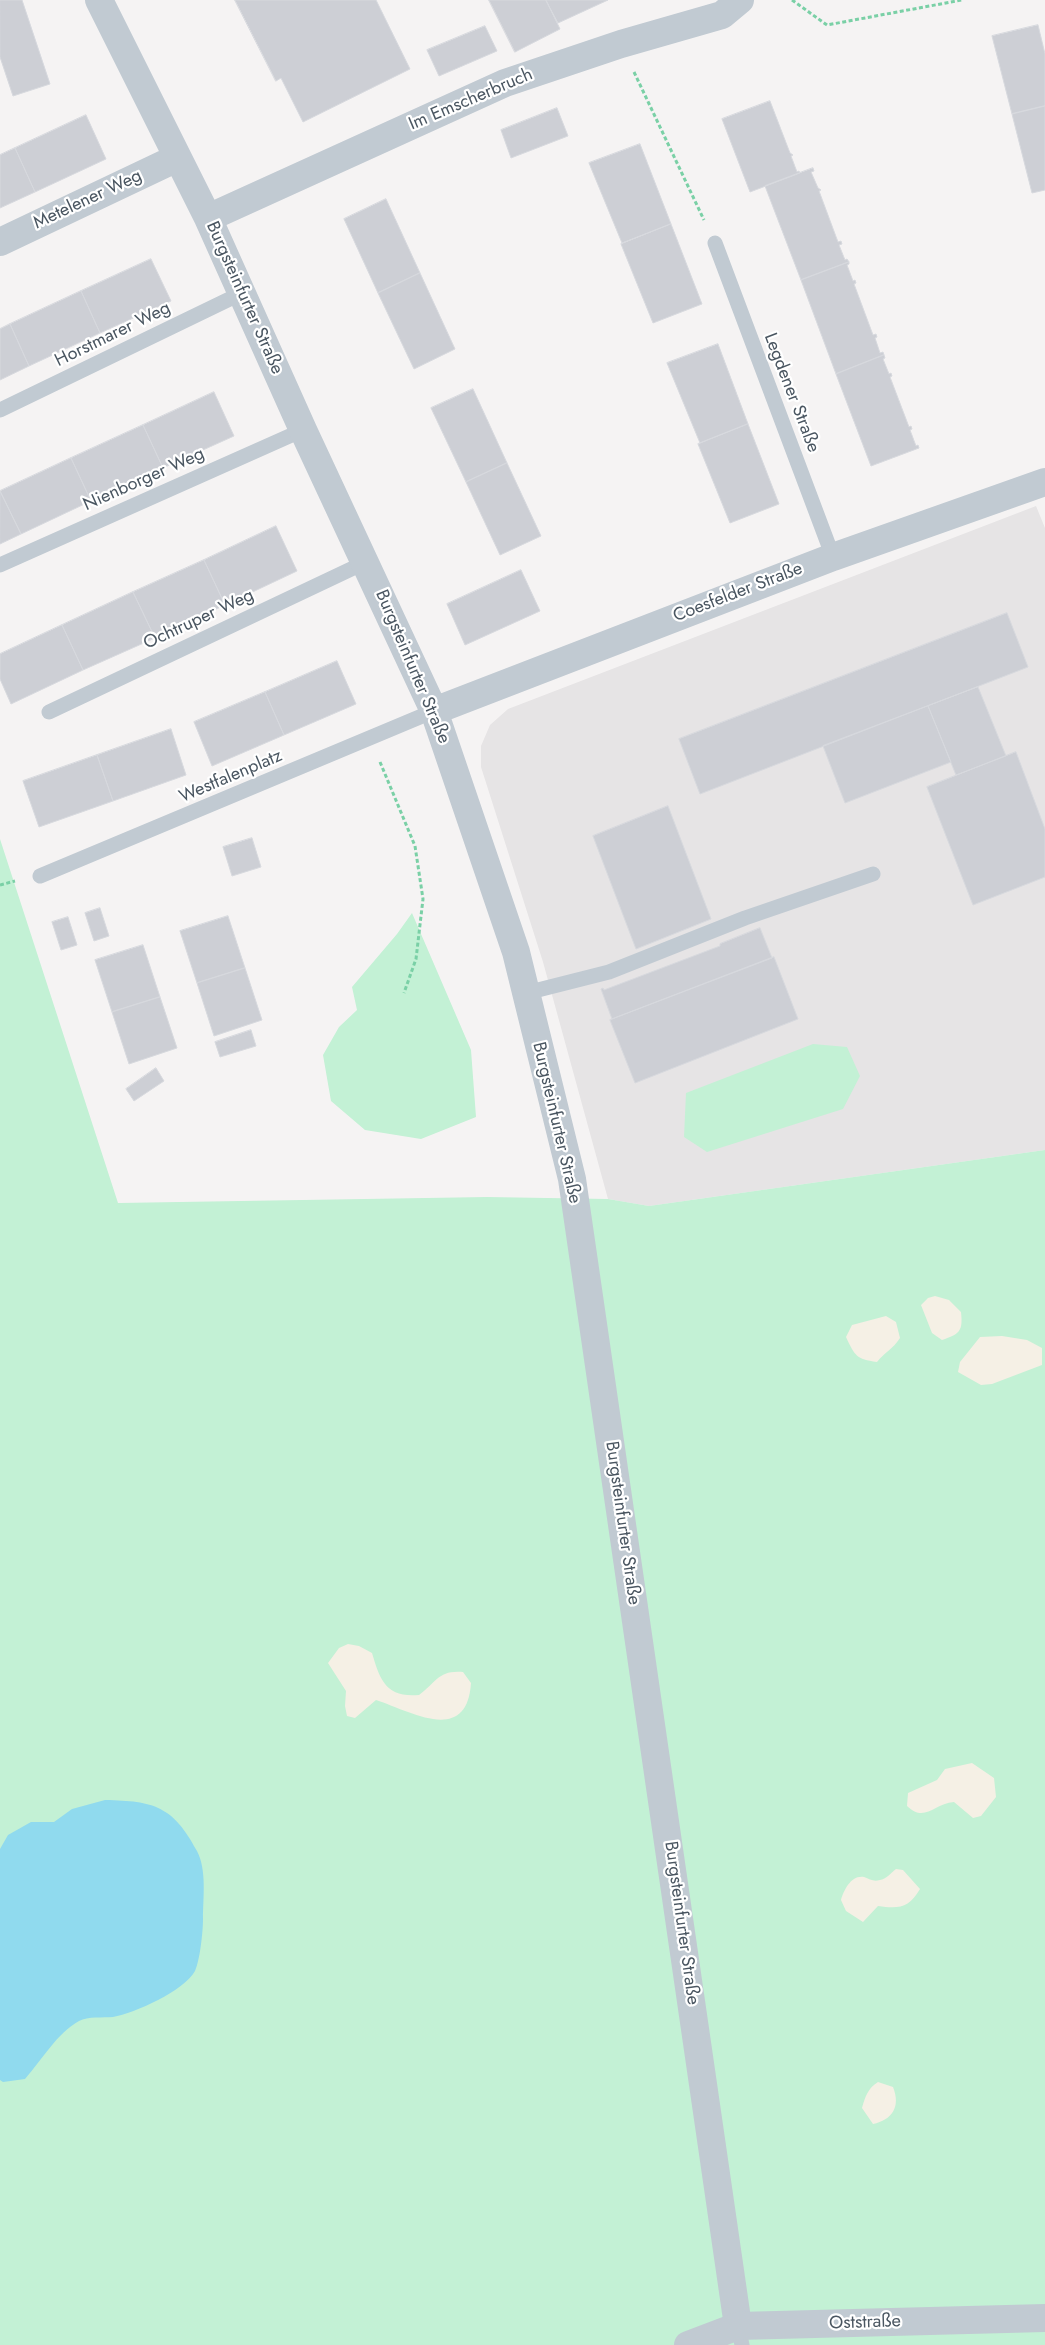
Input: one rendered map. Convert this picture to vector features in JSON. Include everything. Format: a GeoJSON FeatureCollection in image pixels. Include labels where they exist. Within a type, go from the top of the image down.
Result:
{"type":"FeatureCollection","features":[{"type":"Feature","properties":{"kind":"street","name":"Burgsteinfurter Straße"},"geometry":{"type":"LineString","coordinates":[[99,0],[176,158],[208,218],[303,430],[434,711],[516,952],[572,1179],[740,2336]]}},
{"type":"Feature","properties":{"kind":"street","name":"Im Emscherbruch"},"geometry":{"type":"LineString","coordinates":[[208,218],[505,83],[621,44],[722,15],[740,0]]}},
{"type":"Feature","properties":{"kind":"street","name":"Metelener Weg"},"geometry":{"type":"LineString","coordinates":[[0,242],[176,158]]}},
{"type":"Feature","properties":{"kind":"street","name":"Coesfelder Straße"},"geometry":{"type":"LineString","coordinates":[[434,711],[833,557],[1045,482]]}},
{"type":"Feature","properties":{"kind":"street","name":"Oststraße"},"geometry":{"type":"LineString","coordinates":[[688,2345],[740,2336],[1045,2318]]}},
{"type":"Feature","properties":{"kind":"lane","name":"Legdener Straße"},"geometry":{"type":"LineString","coordinates":[[715,243],[833,557]]}},
{"type":"Feature","properties":{"kind":"lane","name":"Horstmarer Weg"},"geometry":{"type":"LineString","coordinates":[[0,410],[242,292]]}},
{"type":"Feature","properties":{"kind":"lane","name":"Nienborger Weg"},"geometry":{"type":"LineString","coordinates":[[0,565],[303,430]]}},
{"type":"Feature","properties":{"kind":"lane","name":"Ochtruper Weg"},"geometry":{"type":"LineString","coordinates":[[49,712],[366,562]]}},
{"type":"Feature","properties":{"kind":"lane","name":"Westfalenplatz"},"geometry":{"type":"LineString","coordinates":[[40,876],[434,711]]}},
{"type":"Feature","properties":{"kind":"lane"},"geometry":{"type":"LineString","coordinates":[[526,993],[608,972],[746,918],[872,874]]}},
{"type":"Feature","properties":{"kind":"path"},"geometry":{"type":"LineString","coordinates":[[792,0],[826,25],[962,0]]}},
{"type":"Feature","properties":{"kind":"path"},"geometry":{"type":"LineString","coordinates":[[621,44],[715,243]]}},
{"type":"Feature","properties":{"kind":"path"},"geometry":{"type":"LineString","coordinates":[[370,738],[415,846],[423,899],[416,959],[404,993]]}},
{"type":"Feature","properties":{"kind":"shaded area"},"geometry":{"type":"Polygon","coordinates":[[[1036,506],[1045,528],[1045,1150],[649,1206],[608,1199],[543,962],[481,767],[481,746],[490,725],[508,709],[1036,506]]]}},
{"type":"Feature","properties":{"kind":"green space"},"geometry":{"type":"Polygon","coordinates":[[[0,839],[118,1203],[487,1197],[608,1199],[649,1206],[1045,1150],[1045,2345],[0,2345],[0,839]]]}},
{"type":"Feature","properties":{"kind":"green space"},"geometry":{"type":"Polygon","coordinates":[[[412,913],[471,1050],[476,1117],[421,1139],[365,1130],[331,1101],[323,1055],[339,1027],[357,1010],[352,987],[397,934],[412,913]]]}},
{"type":"Feature","properties":{"kind":"green space"},"geometry":{"type":"Polygon","coordinates":[[[813,1044],[847,1047],[860,1076],[843,1109],[707,1152],[684,1137],[686,1093],[813,1044]]]}},
{"type":"Feature","properties":{"kind":"sand"},"geometry":{"type":"Polygon","coordinates":[[[935,1296],[949,1300],[961,1312],[961,1328],[959,1331],[953,1336],[942,1340],[932,1333],[921,1305],[928,1298],[935,1296]]]}},
{"type":"Feature","properties":{"kind":"sand"},"geometry":{"type":"Polygon","coordinates":[[[886,1316],[896,1322],[900,1338],[877,1362],[865,1360],[857,1356],[846,1337],[852,1325],[886,1316]]]}},
{"type":"Feature","properties":{"kind":"sand"},"geometry":{"type":"Polygon","coordinates":[[[1002,1336],[1027,1340],[1042,1348],[1042,1365],[992,1384],[981,1385],[958,1372],[960,1362],[980,1337],[1002,1336]]]}},
{"type":"Feature","properties":{"kind":"sand"},"geometry":{"type":"Polygon","coordinates":[[[348,1644],[359,1646],[372,1653],[382,1679],[386,1685],[399,1694],[419,1695],[443,1675],[463,1672],[471,1683],[467,1702],[459,1714],[448,1719],[420,1716],[376,1700],[355,1718],[347,1716],[345,1706],[346,1691],[328,1663],[339,1648],[348,1644]]]}},
{"type":"Feature","properties":{"kind":"sand"},"geometry":{"type":"Polygon","coordinates":[[[972,1763],[994,1778],[996,1797],[981,1816],[973,1818],[954,1802],[924,1813],[913,1811],[907,1806],[908,1793],[937,1780],[945,1769],[972,1763]]]}},
{"type":"Feature","properties":{"kind":"sand"},"geometry":{"type":"Polygon","coordinates":[[[896,1869],[903,1870],[920,1889],[912,1900],[898,1907],[878,1906],[863,1922],[846,1911],[841,1900],[846,1888],[855,1878],[864,1877],[880,1880],[896,1869]]]}},
{"type":"Feature","properties":{"kind":"sand"},"geometry":{"type":"Polygon","coordinates":[[[878,2082],[893,2087],[896,2101],[890,2116],[873,2124],[862,2108],[867,2093],[878,2082]]]}},
{"type":"Feature","properties":{"kind":"water"},"geometry":{"type":"Polygon","coordinates":[[[105,1800],[137,1802],[160,1809],[179,1824],[197,1851],[202,1867],[204,1893],[202,1938],[197,1966],[189,1979],[181,1986],[146,2006],[122,2015],[79,2021],[64,2032],[25,2079],[3,2082],[0,2080],[0,1849],[8,1835],[31,1822],[54,1822],[72,1809],[105,1800]]]}},
{"type":"Feature","properties":{"kind":"building"},"geometry":{"type":"Polygon","coordinates":[[[0,0],[22,0],[50,84],[13,96],[0,57],[0,0]]]}},
{"type":"Feature","properties":{"kind":"building"},"geometry":{"type":"Polygon","coordinates":[[[235,0],[376,0],[410,69],[303,122],[281,78],[276,81],[235,0]]]}},
{"type":"Feature","properties":{"kind":"building"},"geometry":{"type":"Polygon","coordinates":[[[489,0],[546,0],[560,29],[515,52],[489,0]]]}},
{"type":"Feature","properties":{"kind":"building"},"geometry":{"type":"Polygon","coordinates":[[[546,0],[608,0],[558,23],[546,0]]]}},
{"type":"Feature","properties":{"kind":"building"},"geometry":{"type":"Polygon","coordinates":[[[1038,25],[1045,54],[1045,106],[1012,114],[992,36],[1038,25]]]}},
{"type":"Feature","properties":{"kind":"building"},"geometry":{"type":"Polygon","coordinates":[[[485,26],[497,51],[439,76],[427,50],[485,26]]]}},
{"type":"Feature","properties":{"kind":"building"},"geometry":{"type":"Polygon","coordinates":[[[770,101],[790,153],[793,155],[791,156],[797,172],[799,171],[800,173],[750,192],[722,119],[770,101]]]}},
{"type":"Feature","properties":{"kind":"building"},"geometry":{"type":"Polygon","coordinates":[[[1045,106],[1045,190],[1032,193],[1012,114],[1045,106]]]}},
{"type":"Feature","properties":{"kind":"building"},"geometry":{"type":"Polygon","coordinates":[[[557,108],[568,136],[511,158],[501,130],[557,108]]]}},
{"type":"Feature","properties":{"kind":"building"},"geometry":{"type":"Polygon","coordinates":[[[86,115],[106,159],[35,192],[15,148],[86,115]]]}},
{"type":"Feature","properties":{"kind":"building"},"geometry":{"type":"Polygon","coordinates":[[[640,144],[671,224],[622,243],[589,163],[640,144]]]}},
{"type":"Feature","properties":{"kind":"building"},"geometry":{"type":"Polygon","coordinates":[[[15,148],[35,192],[0,208],[0,155],[15,148]]]}},
{"type":"Feature","properties":{"kind":"building"},"geometry":{"type":"Polygon","coordinates":[[[813,168],[814,171],[811,172],[818,188],[821,190],[819,191],[838,242],[841,241],[842,244],[839,245],[845,260],[847,259],[849,262],[801,280],[765,186],[813,168]]]}},
{"type":"Feature","properties":{"kind":"building"},"geometry":{"type":"Polygon","coordinates":[[[386,199],[420,273],[378,293],[344,219],[386,199]]]}},
{"type":"Feature","properties":{"kind":"building"},"geometry":{"type":"Polygon","coordinates":[[[671,224],[702,304],[653,323],[621,244],[671,224]]]}},
{"type":"Feature","properties":{"kind":"building"},"geometry":{"type":"Polygon","coordinates":[[[151,259],[171,301],[100,333],[81,291],[151,259]]]}},
{"type":"Feature","properties":{"kind":"building"},"geometry":{"type":"Polygon","coordinates":[[[849,262],[847,265],[853,281],[855,280],[856,283],[854,284],[873,335],[876,334],[877,337],[875,338],[880,353],[883,352],[884,355],[836,374],[801,280],[849,262]]]}},
{"type":"Feature","properties":{"kind":"building"},"geometry":{"type":"Polygon","coordinates":[[[420,273],[455,349],[414,369],[378,293],[420,273]]]}},
{"type":"Feature","properties":{"kind":"building"},"geometry":{"type":"Polygon","coordinates":[[[81,291],[100,333],[29,366],[10,324],[81,291]]]}},
{"type":"Feature","properties":{"kind":"building"},"geometry":{"type":"Polygon","coordinates":[[[10,324],[29,366],[0,380],[0,329],[10,324]]]}},
{"type":"Feature","properties":{"kind":"building"},"geometry":{"type":"Polygon","coordinates":[[[718,344],[748,424],[700,443],[667,363],[718,344]]]}},
{"type":"Feature","properties":{"kind":"building"},"geometry":{"type":"Polygon","coordinates":[[[884,355],[885,358],[883,359],[889,374],[891,373],[892,376],[890,377],[909,427],[911,426],[912,429],[910,430],[916,446],[918,445],[919,448],[871,466],[836,374],[884,355]]]}},
{"type":"Feature","properties":{"kind":"building"},"geometry":{"type":"Polygon","coordinates":[[[473,389],[507,463],[466,482],[431,408],[473,389]]]}},
{"type":"Feature","properties":{"kind":"building"},"geometry":{"type":"Polygon","coordinates":[[[214,392],[234,436],[163,468],[143,425],[214,392]]]}},
{"type":"Feature","properties":{"kind":"building"},"geometry":{"type":"Polygon","coordinates":[[[748,424],[779,504],[730,523],[698,444],[748,424]]]}},
{"type":"Feature","properties":{"kind":"building"},"geometry":{"type":"Polygon","coordinates":[[[143,425],[163,468],[91,501],[71,458],[143,425]]]}},
{"type":"Feature","properties":{"kind":"building"},"geometry":{"type":"Polygon","coordinates":[[[71,458],[91,501],[21,534],[0,491],[71,458]]]}},
{"type":"Feature","properties":{"kind":"building"},"geometry":{"type":"Polygon","coordinates":[[[507,463],[541,536],[500,555],[466,482],[507,463]]]}},
{"type":"Feature","properties":{"kind":"building"},"geometry":{"type":"Polygon","coordinates":[[[0,491],[21,534],[0,544],[0,491]]]}},
{"type":"Feature","properties":{"kind":"building"},"geometry":{"type":"Polygon","coordinates":[[[276,526],[297,571],[225,605],[204,560],[276,526]]]}},
{"type":"Feature","properties":{"kind":"building"},"geometry":{"type":"Polygon","coordinates":[[[204,560],[225,605],[155,638],[133,592],[204,560]]]}},
{"type":"Feature","properties":{"kind":"building"},"geometry":{"type":"Polygon","coordinates":[[[521,570],[540,611],[465,645],[447,604],[521,570]]]}},
{"type":"Feature","properties":{"kind":"building"},"geometry":{"type":"Polygon","coordinates":[[[133,592],[155,638],[83,670],[62,625],[133,592]]]}},
{"type":"Feature","properties":{"kind":"building"},"geometry":{"type":"Polygon","coordinates":[[[1007,613],[1028,667],[700,794],[679,739],[1007,613]]]}},
{"type":"Feature","properties":{"kind":"building"},"geometry":{"type":"Polygon","coordinates":[[[62,625],[83,670],[11,704],[0,679],[0,654],[62,625]]]}},
{"type":"Feature","properties":{"kind":"building"},"geometry":{"type":"Polygon","coordinates":[[[337,661],[356,704],[284,735],[265,692],[337,661]]]}},
{"type":"Feature","properties":{"kind":"building"},"geometry":{"type":"Polygon","coordinates":[[[978,687],[1006,756],[956,775],[928,706],[978,687]]]}},
{"type":"Feature","properties":{"kind":"building"},"geometry":{"type":"Polygon","coordinates":[[[265,692],[284,735],[212,766],[194,722],[265,692]]]}},
{"type":"Feature","properties":{"kind":"building"},"geometry":{"type":"Polygon","coordinates":[[[928,706],[951,762],[845,803],[823,746],[928,706]]]}},
{"type":"Feature","properties":{"kind":"building"},"geometry":{"type":"Polygon","coordinates":[[[171,729],[186,775],[113,801],[97,755],[171,729]]]}},
{"type":"Feature","properties":{"kind":"building"},"geometry":{"type":"Polygon","coordinates":[[[1016,752],[1045,829],[1045,877],[973,905],[927,787],[1016,752]]]}},
{"type":"Feature","properties":{"kind":"building"},"geometry":{"type":"Polygon","coordinates":[[[97,755],[113,801],[39,827],[23,781],[97,755]]]}},
{"type":"Feature","properties":{"kind":"building"},"geometry":{"type":"Polygon","coordinates":[[[668,806],[711,919],[636,949],[593,836],[668,806]]]}},
{"type":"Feature","properties":{"kind":"building"},"geometry":{"type":"Polygon","coordinates":[[[252,838],[261,867],[232,876],[223,847],[252,838]]]}},
{"type":"Feature","properties":{"kind":"building"},"geometry":{"type":"Polygon","coordinates":[[[100,908],[109,936],[94,941],[85,913],[100,908]]]}},
{"type":"Feature","properties":{"kind":"building"},"geometry":{"type":"Polygon","coordinates":[[[228,916],[245,968],[197,983],[180,931],[228,916]]]}},
{"type":"Feature","properties":{"kind":"building"},"geometry":{"type":"Polygon","coordinates":[[[68,917],[77,945],[61,950],[52,922],[68,917]]]}},
{"type":"Feature","properties":{"kind":"building"},"geometry":{"type":"Polygon","coordinates":[[[760,928],[772,958],[612,1019],[601,989],[603,988],[604,990],[720,946],[720,944],[760,928]]]}},
{"type":"Feature","properties":{"kind":"building"},"geometry":{"type":"Polygon","coordinates":[[[143,945],[160,997],[112,1012],[95,960],[143,945]]]}},
{"type":"Feature","properties":{"kind":"building"},"geometry":{"type":"Polygon","coordinates":[[[774,957],[798,1019],[635,1083],[610,1020],[774,957]]]}},
{"type":"Feature","properties":{"kind":"building"},"geometry":{"type":"Polygon","coordinates":[[[245,968],[262,1020],[214,1036],[197,983],[245,968]]]}},
{"type":"Feature","properties":{"kind":"building"},"geometry":{"type":"Polygon","coordinates":[[[160,997],[177,1048],[129,1064],[112,1012],[160,997]]]}},
{"type":"Feature","properties":{"kind":"building"},"geometry":{"type":"Polygon","coordinates":[[[251,1030],[256,1046],[220,1057],[215,1042],[251,1030]]]}},
{"type":"Feature","properties":{"kind":"building"},"geometry":{"type":"Polygon","coordinates":[[[156,1068],[164,1081],[134,1101],[126,1089],[156,1068]]]}}]}
